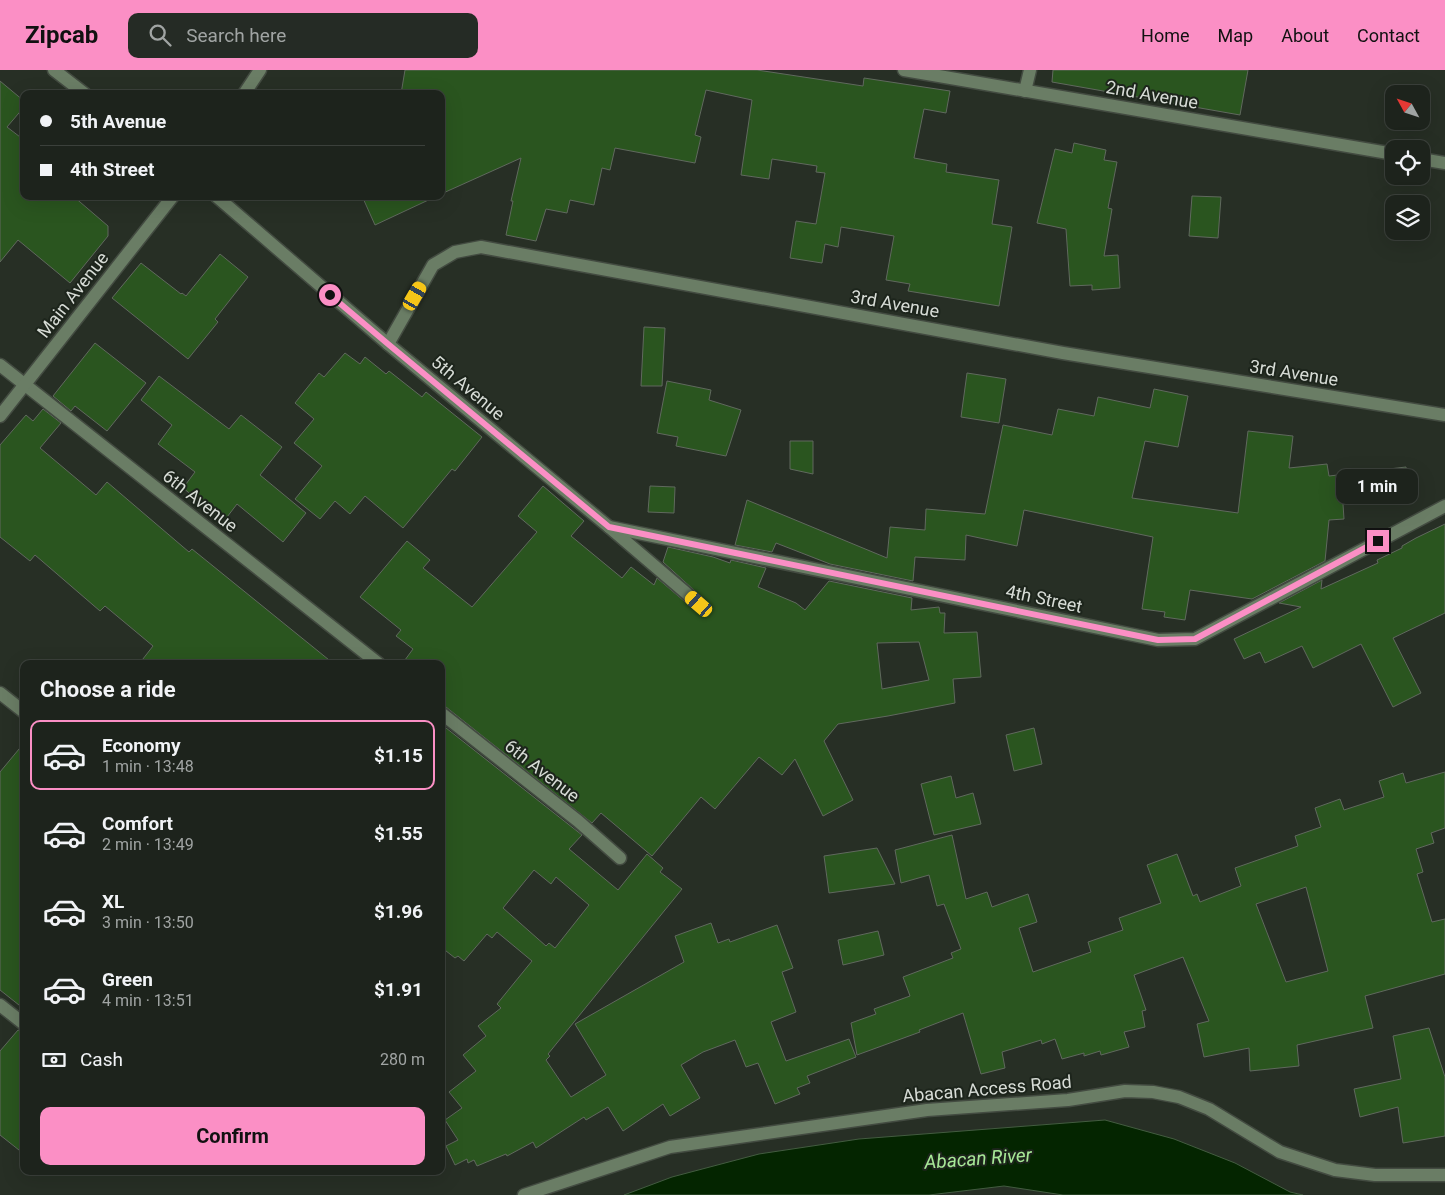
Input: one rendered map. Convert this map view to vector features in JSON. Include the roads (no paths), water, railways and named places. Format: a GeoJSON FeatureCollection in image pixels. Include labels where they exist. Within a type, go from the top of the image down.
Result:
{"type":"FeatureCollection","features":[{"type":"Feature","properties":{"kind":"street"},"geometry":{"type":"LineString","coordinates":[[54,70],[80,90]]}},
{"type":"Feature","properties":{"kind":"street"},"geometry":{"type":"LineString","coordinates":[[247,90],[260,70]]}},
{"type":"Feature","properties":{"kind":"street","name":"2nd Avenue"},"geometry":{"type":"LineString","coordinates":[[904,70],[1385,152]]}},
{"type":"Feature","properties":{"kind":"street"},"geometry":{"type":"LineString","coordinates":[[1025,91],[1030,70]]}},
{"type":"Feature","properties":{"kind":"street"},"geometry":{"type":"LineString","coordinates":[[1430,160],[1445,163]]}},
{"type":"Feature","properties":{"kind":"street","name":"Main Avenue"},"geometry":{"type":"LineString","coordinates":[[0,416],[170,200]]}},
{"type":"Feature","properties":{"kind":"street","name":"5th Avenue"},"geometry":{"type":"LineString","coordinates":[[221,200],[388,344],[699,604]]}},
{"type":"Feature","properties":{"kind":"street","name":"3rd Avenue"},"geometry":{"type":"LineString","coordinates":[[388,344],[433,265],[455,252],[481,247],[1063,353],[1445,415]]}},
{"type":"Feature","properties":{"kind":"street","name":"6th Avenue"},"geometry":{"type":"LineString","coordinates":[[0,365],[374,660]]}},
{"type":"Feature","properties":{"kind":"street","name":"4th Street"},"geometry":{"type":"LineString","coordinates":[[609,527],[1158,640],[1195,639],[1445,506]]}},
{"type":"Feature","properties":{"kind":"street"},"geometry":{"type":"LineString","coordinates":[[0,693],[20,709]]}},
{"type":"Feature","properties":{"kind":"street","name":"6th Avenue"},"geometry":{"type":"LineString","coordinates":[[445,716],[578,821],[620,858]]}},
{"type":"Feature","properties":{"kind":"street"},"geometry":{"type":"LineString","coordinates":[[0,1005],[20,1021]]}},
{"type":"Feature","properties":{"kind":"street","name":"Abacan Access Road"},"geometry":{"type":"LineString","coordinates":[[524,1195],[670,1147],[927,1110],[1068,1100],[1125,1091],[1153,1092],[1179,1097],[1209,1109],[1280,1152],[1335,1170],[1374,1174],[1445,1174]]}},
{"type":"Feature","properties":{"kind":"water","name":"Abacan River"},"geometry":{"type":"Polygon","coordinates":[[[1105,1120],[1174,1139],[1235,1163],[1290,1192],[1303,1195],[1063,1195],[1004,1186],[929,1195],[624,1195],[672,1177],[759,1154],[859,1139],[1105,1120]]]}}]}
